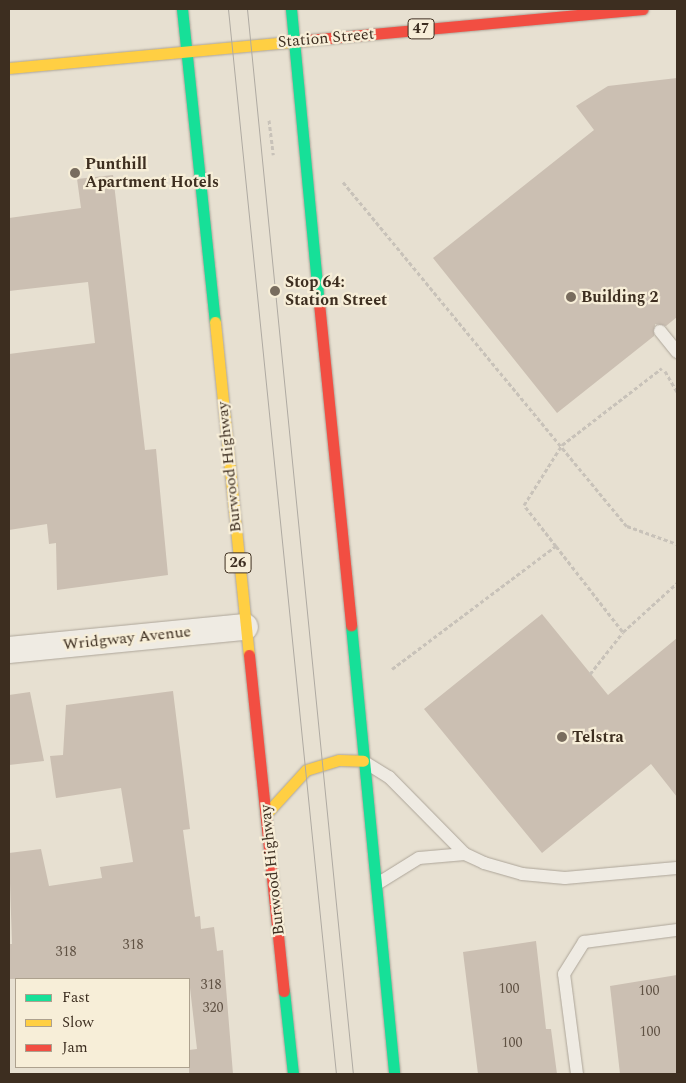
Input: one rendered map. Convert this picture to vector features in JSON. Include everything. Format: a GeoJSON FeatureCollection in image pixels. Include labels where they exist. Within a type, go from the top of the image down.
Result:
{"type":"FeatureCollection","features":[{"type":"Feature","properties":{"kind":"main road","name":"Burwood Highway"},"geometry":{"type":"LineString","coordinates":[[182,9],[293,1074]]}},
{"type":"Feature","properties":{"kind":"main road"},"geometry":{"type":"LineString","coordinates":[[291,9],[394,1074]]}},
{"type":"Feature","properties":{"kind":"main road","name":"Station Street"},"geometry":{"type":"LineString","coordinates":[[9,68],[294,41],[546,12],[643,9]]}},
{"type":"Feature","properties":{"kind":"main road"},"geometry":{"type":"LineString","coordinates":[[266,814],[306,770],[339,760],[363,761]]}},
{"type":"Feature","properties":{"kind":"street","name":"Wridgway Avenue"},"geometry":{"type":"LineString","coordinates":[[9,650],[245,627]]}},
{"type":"Feature","properties":{"kind":"lane"},"geometry":{"type":"LineString","coordinates":[[660,331],[677,352]]}},
{"type":"Feature","properties":{"kind":"lane"},"geometry":{"type":"LineString","coordinates":[[363,761],[389,777],[465,854]]}},
{"type":"Feature","properties":{"kind":"lane"},"geometry":{"type":"LineString","coordinates":[[377,884],[419,858],[465,854],[541,876],[677,868]]}},
{"type":"Feature","properties":{"kind":"lane"},"geometry":{"type":"LineString","coordinates":[[577,1074],[564,974],[584,942],[677,930]]}},
{"type":"Feature","properties":{"kind":"path"},"geometry":{"type":"LineString","coordinates":[[343,182],[422,282],[562,445],[627,526],[677,544]]}},
{"type":"Feature","properties":{"kind":"path"},"geometry":{"type":"LineString","coordinates":[[623,632],[524,505],[562,445],[662,367],[677,392]]}},
{"type":"Feature","properties":{"kind":"path"},"geometry":{"type":"LineString","coordinates":[[392,669],[556,546]]}},
{"type":"Feature","properties":{"kind":"path"},"geometry":{"type":"LineString","coordinates":[[590,674],[623,632],[677,583]]}},
{"type":"Feature","properties":{"kind":"building","name":"Building 2"},"geometry":{"type":"Polygon","coordinates":[[[677,78],[677,317],[666,326],[655,324],[654,336],[557,413],[433,258],[594,130],[576,106],[608,86],[677,78]]]}},
{"type":"Feature","properties":{"kind":"building"},"geometry":{"type":"Polygon","coordinates":[[[113,175],[145,450],[156,449],[168,575],[57,590],[56,543],[49,544],[47,524],[9,530],[9,354],[95,343],[88,282],[9,291],[9,218],[81,208],[77,179],[113,175]]]}},
{"type":"Feature","properties":{"kind":"building","name":"Telstra"},"geometry":{"type":"Polygon","coordinates":[[[542,614],[608,695],[677,638],[677,797],[651,764],[542,853],[424,709],[542,614]]]}},
{"type":"Feature","properties":{"kind":"building"},"geometry":{"type":"Polygon","coordinates":[[[173,691],[190,829],[183,830],[195,917],[200,916],[201,929],[214,927],[217,951],[223,950],[233,1074],[189,1074],[190,1050],[197,1049],[190,978],[9,979],[9,944],[12,944],[9,853],[41,849],[49,886],[102,878],[100,867],[133,862],[121,788],[56,798],[50,756],[63,755],[66,705],[173,691]]]}},
{"type":"Feature","properties":{"kind":"building"},"geometry":{"type":"Polygon","coordinates":[[[30,692],[44,761],[9,765],[9,695],[30,692]]]}},
{"type":"Feature","properties":{"kind":"building"},"geometry":{"type":"Polygon","coordinates":[[[536,941],[546,1029],[551,1029],[557,1074],[478,1074],[463,952],[536,941]]]}},
{"type":"Feature","properties":{"kind":"building"},"geometry":{"type":"Polygon","coordinates":[[[677,975],[677,1074],[620,1074],[610,986],[677,975]]]}},
{"type":"Feature","properties":{"kind":"tram line"},"geometry":{"type":"LineString","coordinates":[[228,9],[336,1074]]}},
{"type":"Feature","properties":{"kind":"tram line"},"geometry":{"type":"LineString","coordinates":[[247,9],[353,1074]]}},
{"type":"Feature","properties":{"kind":"traffic: fast"},"geometry":{"type":"LineString","coordinates":[[182,9],[215,322]]}},
{"type":"Feature","properties":{"kind":"traffic: fast"},"geometry":{"type":"LineString","coordinates":[[291,9],[319,303]]}},
{"type":"Feature","properties":{"kind":"traffic: fast"},"geometry":{"type":"LineString","coordinates":[[351,625],[394,1074]]}},
{"type":"Feature","properties":{"kind":"traffic: fast"},"geometry":{"type":"LineString","coordinates":[[284,991],[293,1074]]}},
{"type":"Feature","properties":{"kind":"traffic: slow"},"geometry":{"type":"LineString","coordinates":[[9,68],[308,40]]}},
{"type":"Feature","properties":{"kind":"traffic: slow"},"geometry":{"type":"LineString","coordinates":[[215,322],[249,655]]}},
{"type":"Feature","properties":{"kind":"traffic: slow"},"geometry":{"type":"LineString","coordinates":[[266,814],[306,770],[339,760],[363,761]]}},
{"type":"Feature","properties":{"kind":"traffic: jam"},"geometry":{"type":"LineString","coordinates":[[308,40],[643,9]]}},
{"type":"Feature","properties":{"kind":"traffic: jam"},"geometry":{"type":"LineString","coordinates":[[319,303],[351,625]]}},
{"type":"Feature","properties":{"kind":"traffic: jam"},"geometry":{"type":"LineString","coordinates":[[249,655],[284,991]]}},
{"type":"Feature","properties":{"kind":"place","name":"Punthill Apartment Hotels"},"geometry":{"type":"Point","coordinates":[75,173]}},
{"type":"Feature","properties":{"kind":"place","name":"Stop 64: Station Street"},"geometry":{"type":"Point","coordinates":[275,291]}},
{"type":"Feature","properties":{"kind":"place","name":"Building 2"},"geometry":{"type":"Point","coordinates":[571,297]}},
{"type":"Feature","properties":{"kind":"place","name":"Telstra"},"geometry":{"type":"Point","coordinates":[562,737]}}]}
